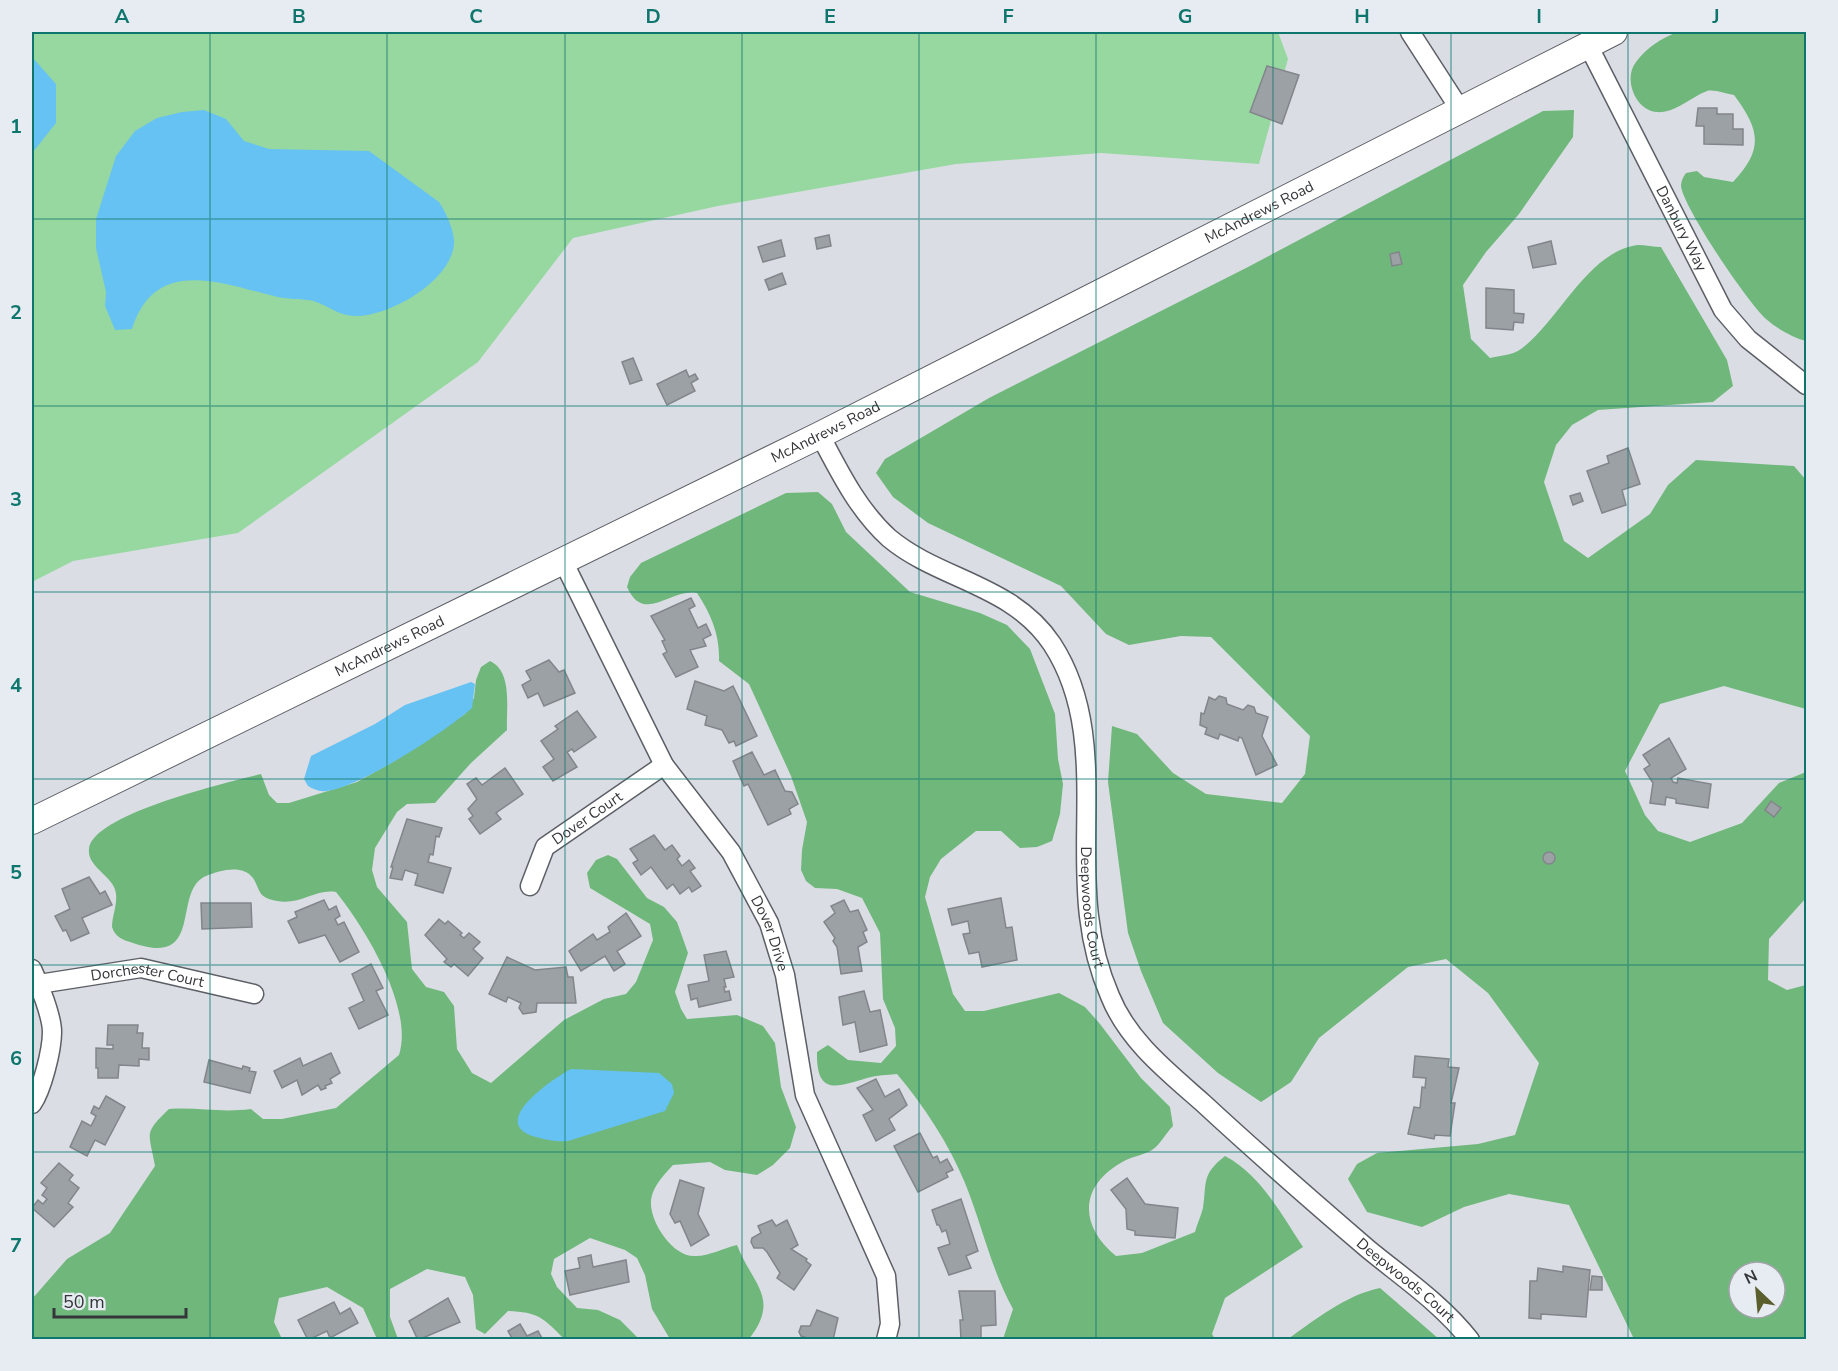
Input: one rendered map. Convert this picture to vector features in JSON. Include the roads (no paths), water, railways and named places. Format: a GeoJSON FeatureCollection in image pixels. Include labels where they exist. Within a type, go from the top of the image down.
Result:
{"type":"FeatureCollection","features":[{"type":"Feature","properties":{"kind":"main road","name":"McAndrews Road"},"geometry":{"type":"LineString","coordinates":[[32,821],[820,435],[1614,32]]}},
{"type":"Feature","properties":{"kind":"street"},"geometry":{"type":"LineString","coordinates":[[1410,32],[1461,111]]}},
{"type":"Feature","properties":{"kind":"street","name":"Danbury Way"},"geometry":{"type":"LineString","coordinates":[[1588,45],[1723,310],[1748,339],[1806,385]]}},
{"type":"Feature","properties":{"kind":"street","name":"Deepwoods Court"},"geometry":{"type":"LineString","coordinates":[[820,435],[864,510],[890,539],[936,566],[988,588],[1024,613],[1050,642],[1071,678],[1082,713],[1089,916],[1111,998],[1130,1031],[1171,1075],[1296,1187],[1440,1309],[1470,1340]]}},
{"type":"Feature","properties":{"kind":"street","name":"Dover Drive"},"geometry":{"type":"LineString","coordinates":[[563,561],[664,765],[731,852],[769,923],[785,975],[805,1095],[886,1276],[890,1324],[886,1340]]}},
{"type":"Feature","properties":{"kind":"street","name":"Dover Court"},"geometry":{"type":"LineString","coordinates":[[530,886],[545,847],[664,765]]}},
{"type":"Feature","properties":{"kind":"street","name":"Dorchester Court"},"geometry":{"type":"LineString","coordinates":[[35,977],[141,968],[254,994]]}},
{"type":"Feature","properties":{"kind":"street"},"geometry":{"type":"LineString","coordinates":[[32,1104],[39,1094],[52,1032],[35,977]]}},
{"type":"Feature","properties":{"kind":"water"},"geometry":{"type":"Polygon","coordinates":[[[32,57],[56,84],[56,123],[33,152],[32,57]]]}},
{"type":"Feature","properties":{"kind":"water"},"geometry":{"type":"Polygon","coordinates":[[[204,110],[226,119],[244,141],[269,149],[369,151],[442,206],[452,228],[454,244],[450,258],[442,271],[417,294],[401,303],[386,310],[357,316],[341,313],[315,301],[279,297],[211,281],[191,280],[173,283],[156,291],[142,306],[132,329],[115,330],[105,306],[106,292],[96,248],[96,219],[116,156],[135,131],[157,118],[204,110]]]}},
{"type":"Feature","properties":{"kind":"water"},"geometry":{"type":"Polygon","coordinates":[[[471,682],[475,684],[472,708],[423,744],[380,770],[341,788],[324,791],[308,786],[304,779],[311,756],[375,724],[405,705],[471,682]]]}},
{"type":"Feature","properties":{"kind":"water"},"geometry":{"type":"Polygon","coordinates":[[[571,1069],[659,1073],[672,1084],[674,1093],[665,1111],[568,1141],[544,1139],[522,1131],[518,1122],[520,1112],[538,1091],[571,1069]]]}}]}
